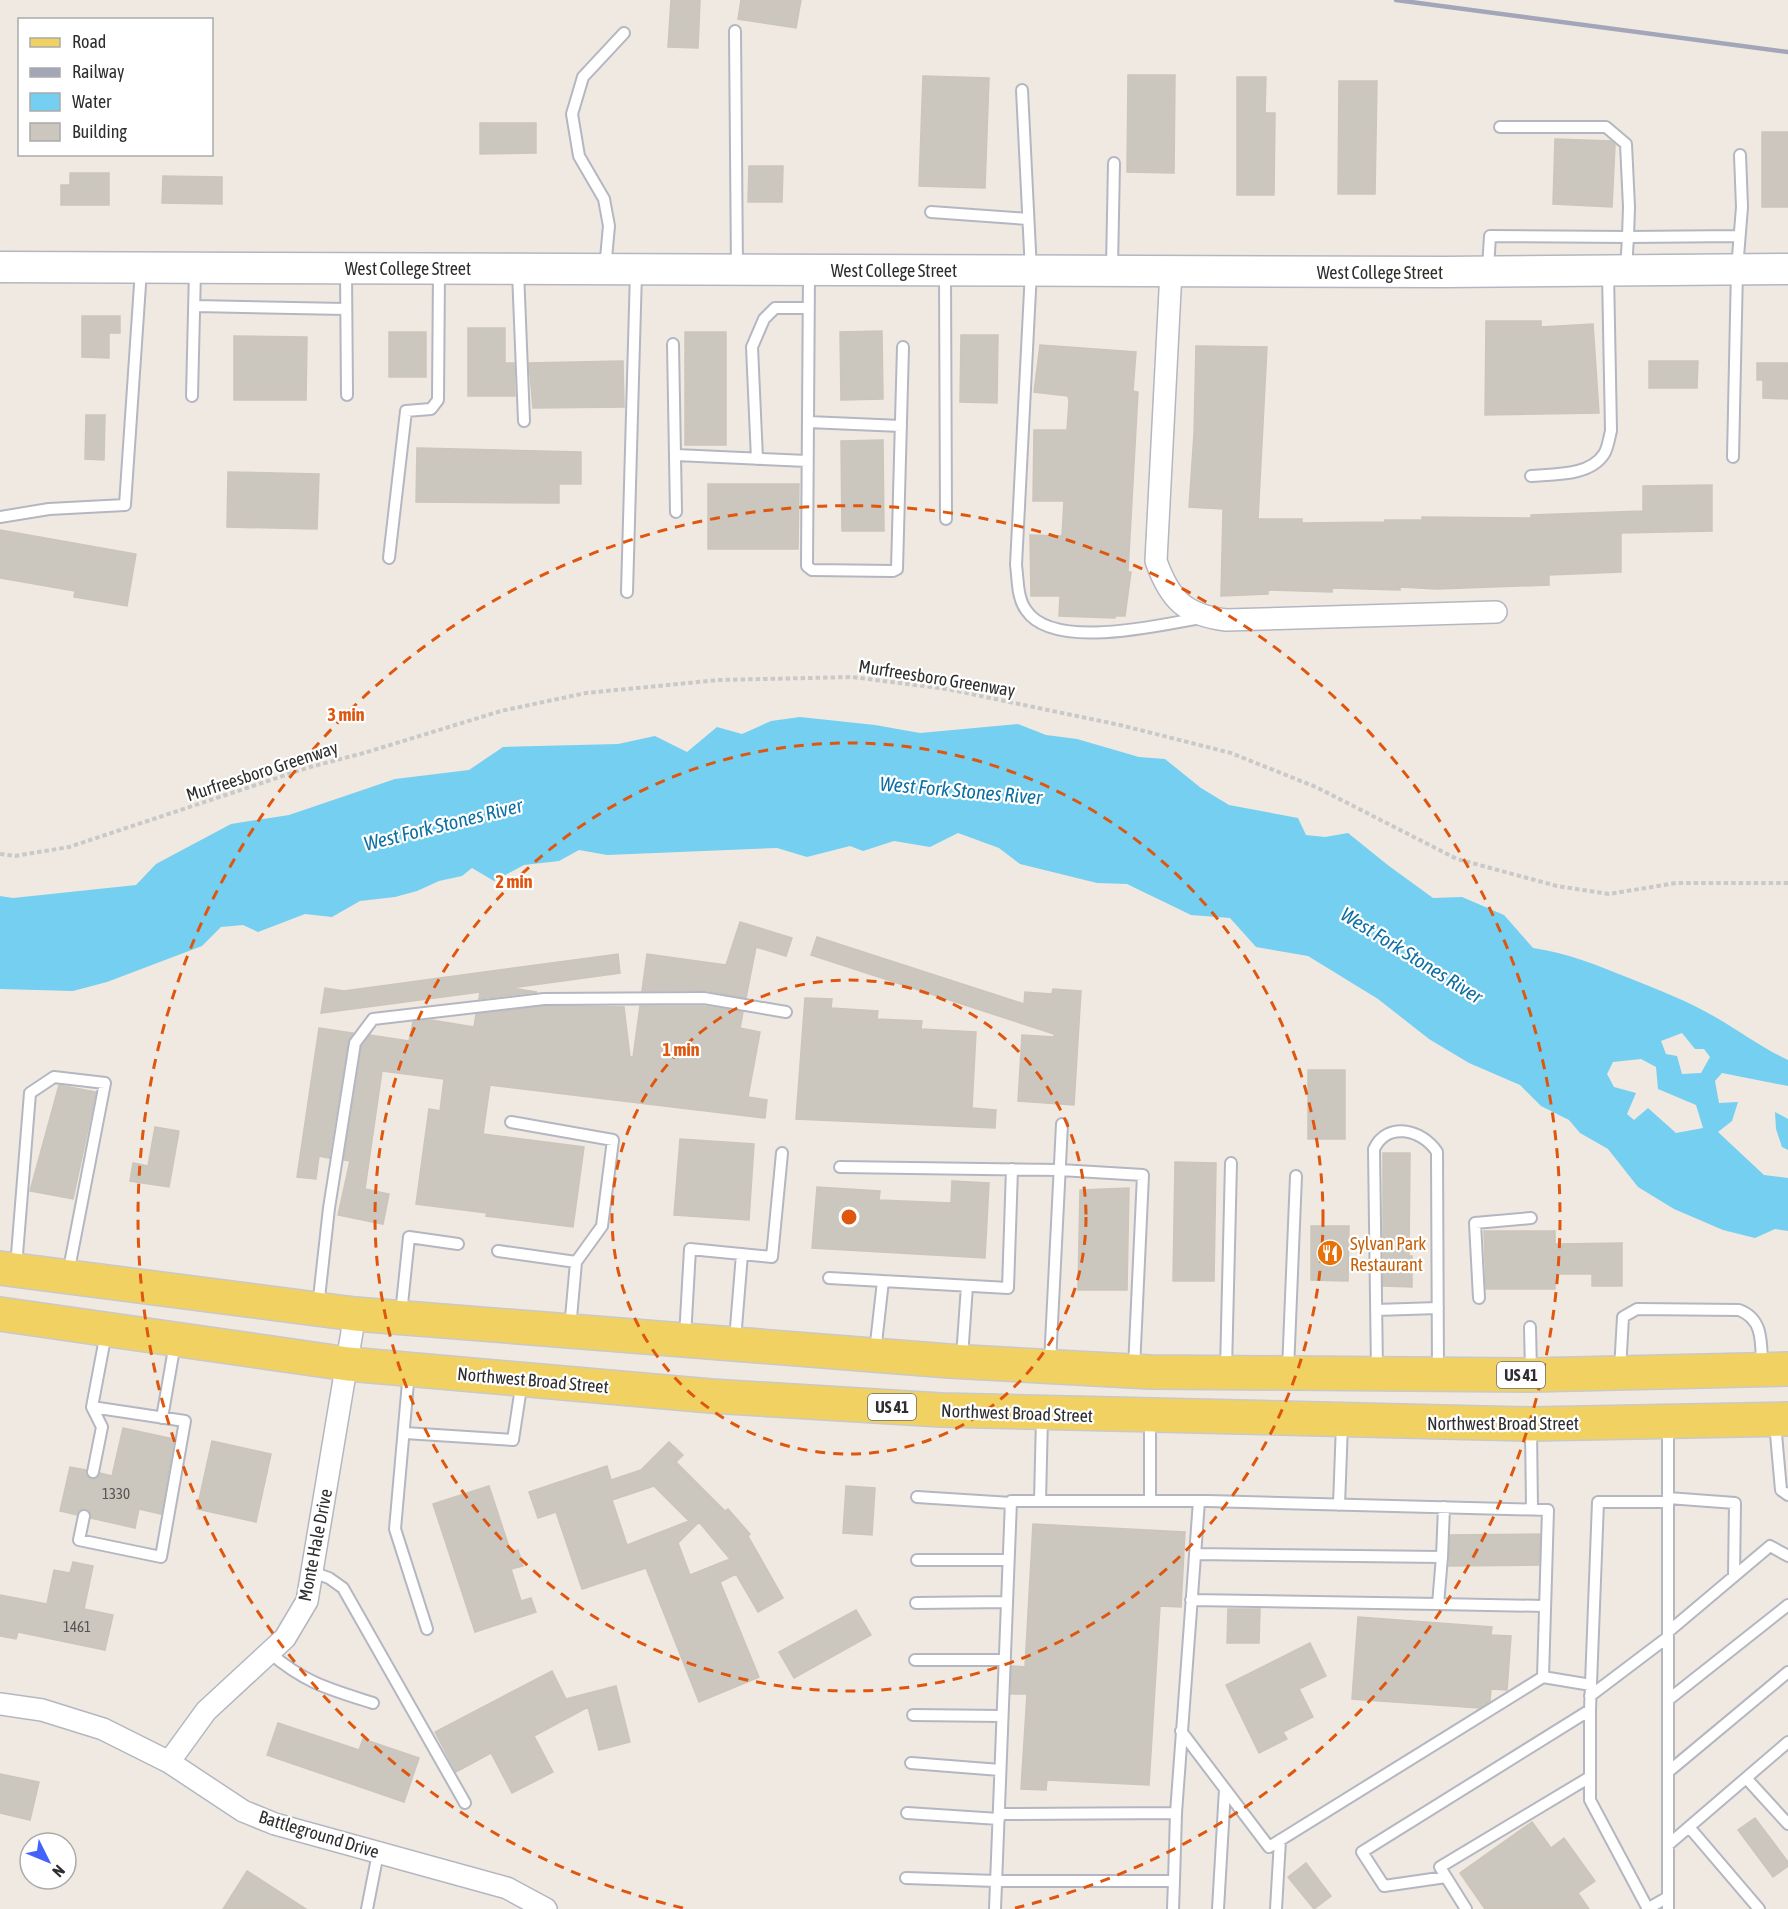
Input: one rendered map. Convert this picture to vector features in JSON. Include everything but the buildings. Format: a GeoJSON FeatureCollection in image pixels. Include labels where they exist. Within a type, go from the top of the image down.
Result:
{"type":"FeatureCollection","features":[{"type":"Feature","properties":{"kind":"main road","name":"US 41"},"geometry":{"type":"LineString","coordinates":[[8,1269],[355,1314],[962,1362],[1142,1372],[1226,1373],[1531,1376],[1775,1370]]}},
{"type":"Feature","properties":{"kind":"main road","name":"Northwest Broad Street"},"geometry":{"type":"LineString","coordinates":[[0,1314],[348,1364],[711,1396],[1042,1414],[1150,1417],[1531,1424],[1781,1419]]}},
{"type":"Feature","properties":{"kind":"main road"},"geometry":{"type":"LineString","coordinates":[[565,1383],[570,1332]]}},
{"type":"Feature","properties":{"kind":"main road"},"geometry":{"type":"LineString","coordinates":[[710,1343],[711,1396]]}},
{"type":"Feature","properties":{"kind":"main road"},"geometry":{"type":"LineString","coordinates":[[1142,1372],[1150,1417]]}},
{"type":"Feature","properties":{"kind":"main road"},"geometry":{"type":"LineString","coordinates":[[1531,1376],[1531,1424]]}},
{"type":"Feature","properties":{"kind":"street","name":"West College Street"},"geometry":{"type":"LineString","coordinates":[[0,267],[1444,272],[1788,269]]}},
{"type":"Feature","properties":{"kind":"street"},"geometry":{"type":"LineString","coordinates":[[1171,271],[1156,561],[1165,587],[1181,605],[1202,617],[1226,620],[1496,612]]}},
{"type":"Feature","properties":{"kind":"street","name":"Monte Hale Drive"},"geometry":{"type":"LineString","coordinates":[[169,1762],[206,1711],[285,1638],[307,1601],[355,1314]]}},
{"type":"Feature","properties":{"kind":"street","name":"Battleground Drive"},"geometry":{"type":"LineString","coordinates":[[0,1704],[42,1710],[103,1728],[169,1762],[243,1811],[275,1824],[507,1888],[546,1909]]}},
{"type":"Feature","properties":{"kind":"lane"},"geometry":{"type":"LineString","coordinates":[[735,31],[737,269]]}},
{"type":"Feature","properties":{"kind":"lane"},"geometry":{"type":"LineString","coordinates":[[605,269],[609,226],[604,199],[579,156],[572,114],[583,77],[624,33]]}},
{"type":"Feature","properties":{"kind":"lane"},"geometry":{"type":"LineString","coordinates":[[1022,90],[1031,271],[1016,565],[1019,595],[1025,609],[1045,626],[1119,633],[1202,617]]}},
{"type":"Feature","properties":{"kind":"lane"},"geometry":{"type":"LineString","coordinates":[[1500,127],[1606,128],[1626,144],[1628,237],[1617,270],[1611,431],[1604,454],[1593,465],[1573,472],[1531,476]]}},
{"type":"Feature","properties":{"kind":"lane"},"geometry":{"type":"LineString","coordinates":[[1733,457],[1740,155]]}},
{"type":"Feature","properties":{"kind":"lane"},"geometry":{"type":"LineString","coordinates":[[1112,271],[1114,163]]}},
{"type":"Feature","properties":{"kind":"lane"},"geometry":{"type":"LineString","coordinates":[[931,212],[1028,219]]}},
{"type":"Feature","properties":{"kind":"lane"},"geometry":{"type":"LineString","coordinates":[[1488,270],[1490,236],[1739,236]]}},
{"type":"Feature","properties":{"kind":"lane"},"geometry":{"type":"LineString","coordinates":[[0,517],[49,509],[125,505],[141,267]]}},
{"type":"Feature","properties":{"kind":"lane"},"geometry":{"type":"LineString","coordinates":[[192,396],[196,306],[195,267]]}},
{"type":"Feature","properties":{"kind":"lane"},"geometry":{"type":"LineString","coordinates":[[346,268],[347,395]]}},
{"type":"Feature","properties":{"kind":"lane"},"geometry":{"type":"LineString","coordinates":[[389,558],[406,411],[431,409],[438,400],[440,268]]}},
{"type":"Feature","properties":{"kind":"lane"},"geometry":{"type":"LineString","coordinates":[[517,268],[524,421]]}},
{"type":"Feature","properties":{"kind":"lane"},"geometry":{"type":"LineString","coordinates":[[627,592],[636,269]]}},
{"type":"Feature","properties":{"kind":"lane"},"geometry":{"type":"LineString","coordinates":[[810,270],[807,308],[808,568],[893,571],[897,569],[903,347]]}},
{"type":"Feature","properties":{"kind":"lane"},"geometry":{"type":"LineString","coordinates":[[945,270],[946,519]]}},
{"type":"Feature","properties":{"kind":"lane"},"geometry":{"type":"LineString","coordinates":[[196,306],[346,309]]}},
{"type":"Feature","properties":{"kind":"lane"},"geometry":{"type":"LineString","coordinates":[[757,459],[752,347],[764,319],[775,308],[807,308]]}},
{"type":"Feature","properties":{"kind":"lane"},"geometry":{"type":"LineString","coordinates":[[673,344],[676,512]]}},
{"type":"Feature","properties":{"kind":"lane"},"geometry":{"type":"LineString","coordinates":[[808,422],[901,426]]}},
{"type":"Feature","properties":{"kind":"lane"},"geometry":{"type":"LineString","coordinates":[[676,455],[807,461]]}},
{"type":"Feature","properties":{"kind":"lane"},"geometry":{"type":"LineString","coordinates":[[318,1310],[329,1208],[355,1043],[374,1019],[544,999],[704,998],[786,1012]]}},
{"type":"Feature","properties":{"kind":"lane"},"geometry":{"type":"LineString","coordinates":[[8,1269],[30,1093],[54,1077],[105,1083],[67,1277]]}},
{"type":"Feature","properties":{"kind":"lane"},"geometry":{"type":"LineString","coordinates":[[511,1122],[613,1140],[602,1226],[576,1262],[570,1332]]}},
{"type":"Feature","properties":{"kind":"lane"},"geometry":{"type":"LineString","coordinates":[[1050,1367],[1066,1170],[1062,1124]]}},
{"type":"Feature","properties":{"kind":"lane"},"geometry":{"type":"LineString","coordinates":[[1377,1374],[1374,1149],[1378,1140],[1392,1132],[1418,1134],[1426,1138],[1437,1152],[1438,1375]]}},
{"type":"Feature","properties":{"kind":"lane"},"geometry":{"type":"LineString","coordinates":[[710,1343],[690,1249],[772,1257],[782,1153]]}},
{"type":"Feature","properties":{"kind":"lane"},"geometry":{"type":"LineString","coordinates":[[1226,1373],[1231,1163]]}},
{"type":"Feature","properties":{"kind":"lane"},"geometry":{"type":"LineString","coordinates":[[840,1167],[1066,1170],[1143,1175],[1142,1372]]}},
{"type":"Feature","properties":{"kind":"lane"},"geometry":{"type":"LineString","coordinates":[[829,1278],[1008,1288],[1012,1169]]}},
{"type":"Feature","properties":{"kind":"lane"},"geometry":{"type":"LineString","coordinates":[[1288,1373],[1296,1176]]}},
{"type":"Feature","properties":{"kind":"lane"},"geometry":{"type":"LineString","coordinates":[[1479,1298],[1475,1223],[1531,1218]]}},
{"type":"Feature","properties":{"kind":"lane"},"geometry":{"type":"LineString","coordinates":[[400,1318],[409,1237],[458,1244]]}},
{"type":"Feature","properties":{"kind":"lane"},"geometry":{"type":"LineString","coordinates":[[498,1251],[576,1262]]}},
{"type":"Feature","properties":{"kind":"lane"},"geometry":{"type":"LineString","coordinates":[[710,1343],[741,1254]]}},
{"type":"Feature","properties":{"kind":"lane"},"geometry":{"type":"LineString","coordinates":[[874,1356],[883,1281]]}},
{"type":"Feature","properties":{"kind":"lane"},"geometry":{"type":"LineString","coordinates":[[962,1362],[967,1286]]}},
{"type":"Feature","properties":{"kind":"lane"},"geometry":{"type":"LineString","coordinates":[[1376,1310],[1438,1308]]}},
{"type":"Feature","properties":{"kind":"lane"},"geometry":{"type":"LineString","coordinates":[[1620,1373],[1623,1317],[1628,1311],[1637,1309],[1739,1310],[1746,1313],[1760,1330],[1775,1370]]}},
{"type":"Feature","properties":{"kind":"lane"},"geometry":{"type":"LineString","coordinates":[[1530,1326],[1531,1376]]}},
{"type":"Feature","properties":{"kind":"lane"},"geometry":{"type":"LineString","coordinates":[[93,1472],[102,1427],[92,1407],[106,1330]]}},
{"type":"Feature","properties":{"kind":"lane"},"geometry":{"type":"LineString","coordinates":[[162,1418],[175,1340]]}},
{"type":"Feature","properties":{"kind":"lane"},"geometry":{"type":"LineString","coordinates":[[409,1370],[395,1530],[427,1629]]}},
{"type":"Feature","properties":{"kind":"lane"},"geometry":{"type":"LineString","coordinates":[[405,1433],[513,1440],[522,1379]]}},
{"type":"Feature","properties":{"kind":"lane"},"geometry":{"type":"LineString","coordinates":[[84,1516],[79,1540],[161,1557],[185,1421],[92,1407]]}},
{"type":"Feature","properties":{"kind":"lane"},"geometry":{"type":"LineString","coordinates":[[1040,1501],[1042,1414]]}},
{"type":"Feature","properties":{"kind":"lane"},"geometry":{"type":"LineString","coordinates":[[1150,1417],[1150,1501]]}},
{"type":"Feature","properties":{"kind":"lane"},"geometry":{"type":"LineString","coordinates":[[1781,1419],[1781,1490],[1788,1495]]}},
{"type":"Feature","properties":{"kind":"lane"},"geometry":{"type":"LineString","coordinates":[[1339,1504],[1342,1421]]}},
{"type":"Feature","properties":{"kind":"lane"},"geometry":{"type":"LineString","coordinates":[[1668,1422],[1668,1909]]}},
{"type":"Feature","properties":{"kind":"lane"},"geometry":{"type":"LineString","coordinates":[[1531,1424],[1532,1509]]}},
{"type":"Feature","properties":{"kind":"lane"},"geometry":{"type":"LineString","coordinates":[[917,1497],[1011,1503],[1199,1501],[1548,1510],[1543,1677]]}},
{"type":"Feature","properties":{"kind":"lane"},"geometry":{"type":"LineString","coordinates":[[1668,1897],[1647,1909],[1590,1800],[1590,1710],[1598,1502],[1668,1500],[1734,1503],[1734,1576]]}},
{"type":"Feature","properties":{"kind":"lane"},"geometry":{"type":"LineString","coordinates":[[1173,1909],[1181,1731],[1199,1501]]}},
{"type":"Feature","properties":{"kind":"lane"},"geometry":{"type":"LineString","coordinates":[[995,1909],[1011,1503]]}},
{"type":"Feature","properties":{"kind":"lane"},"geometry":{"type":"LineString","coordinates":[[1438,1604],[1444,1507]]}},
{"type":"Feature","properties":{"kind":"lane"},"geometry":{"type":"LineString","coordinates":[[1591,1691],[1668,1635],[1770,1546],[1788,1556]]}},
{"type":"Feature","properties":{"kind":"lane"},"geometry":{"type":"LineString","coordinates":[[1195,1554],[1442,1557]]}},
{"type":"Feature","properties":{"kind":"lane"},"geometry":{"type":"LineString","coordinates":[[917,1560],[1008,1560]]}},
{"type":"Feature","properties":{"kind":"lane"},"geometry":{"type":"LineString","coordinates":[[312,1572],[329,1578],[344,1588],[465,1803]]}},
{"type":"Feature","properties":{"kind":"lane"},"geometry":{"type":"LineString","coordinates":[[1191,1600],[1544,1606]]}},
{"type":"Feature","properties":{"kind":"lane"},"geometry":{"type":"LineString","coordinates":[[916,1603],[1006,1602]]}},
{"type":"Feature","properties":{"kind":"lane"},"geometry":{"type":"LineString","coordinates":[[1668,1700],[1788,1605]]}},
{"type":"Feature","properties":{"kind":"lane"},"geometry":{"type":"LineString","coordinates":[[270,1653],[291,1671],[314,1685],[373,1703]]}},
{"type":"Feature","properties":{"kind":"lane"},"geometry":{"type":"LineString","coordinates":[[915,1660],[1005,1660]]}},
{"type":"Feature","properties":{"kind":"lane"},"geometry":{"type":"LineString","coordinates":[[1668,1772],[1788,1672]]}},
{"type":"Feature","properties":{"kind":"lane"},"geometry":{"type":"LineString","coordinates":[[1181,1731],[1269,1847],[1543,1677],[1591,1691]]}},
{"type":"Feature","properties":{"kind":"lane"},"geometry":{"type":"LineString","coordinates":[[1446,1877],[1384,1886],[1362,1852],[1590,1710]]}},
{"type":"Feature","properties":{"kind":"lane"},"geometry":{"type":"LineString","coordinates":[[913,1715],[1002,1716]]}},
{"type":"Feature","properties":{"kind":"lane"},"geometry":{"type":"LineString","coordinates":[[1668,1845],[1788,1742]]}},
{"type":"Feature","properties":{"kind":"lane"},"geometry":{"type":"LineString","coordinates":[[912,1763],[1000,1770]]}},
{"type":"Feature","properties":{"kind":"lane"},"geometry":{"type":"LineString","coordinates":[[1466,1909],[1440,1867],[1590,1777]]}},
{"type":"Feature","properties":{"kind":"lane"},"geometry":{"type":"LineString","coordinates":[[1746,1778],[1788,1824]]}},
{"type":"Feature","properties":{"kind":"lane"},"geometry":{"type":"LineString","coordinates":[[1218,1909],[1225,1789]]}},
{"type":"Feature","properties":{"kind":"lane"},"geometry":{"type":"LineString","coordinates":[[907,1813],[999,1816],[1176,1813]]}},
{"type":"Feature","properties":{"kind":"lane"},"geometry":{"type":"LineString","coordinates":[[1689,1827],[1759,1909]]}},
{"type":"Feature","properties":{"kind":"lane"},"geometry":{"type":"LineString","coordinates":[[1276,1909],[1280,1840]]}},
{"type":"Feature","properties":{"kind":"lane"},"geometry":{"type":"LineString","coordinates":[[367,1909],[378,1853]]}},
{"type":"Feature","properties":{"kind":"lane"},"geometry":{"type":"LineString","coordinates":[[906,1878],[996,1881],[1174,1881]]}},
{"type":"Feature","properties":{"kind":"path","name":"Murfreesboro Greenway"},"geometry":{"type":"LineString","coordinates":[[0,854],[15,856],[69,847],[310,766],[364,753],[501,711],[586,693],[719,680],[852,677],[947,689],[1120,725],[1231,753],[1325,791],[1456,859],[1557,886],[1609,894],[1676,883],[1788,883]]}},
{"type":"Feature","properties":{"kind":"water","name":"West Fork Stones River"},"geometry":{"type":"Polygon","coordinates":[[[800,717],[875,725],[920,733],[1018,724],[1046,735],[1077,739],[1139,757],[1165,759],[1201,788],[1229,805],[1298,818],[1306,835],[1325,837],[1348,833],[1433,898],[1462,897],[1504,915],[1533,948],[1570,956],[1593,964],[1695,1006],[1788,1060],[1788,1086],[1722,1073],[1715,1081],[1719,1103],[1738,1102],[1732,1121],[1718,1132],[1764,1175],[1788,1178],[1788,1231],[1775,1229],[1755,1238],[1723,1230],[1674,1209],[1638,1187],[1608,1149],[1580,1133],[1569,1120],[1541,1106],[1520,1085],[1469,1063],[1429,1039],[1378,999],[1308,956],[1256,947],[1230,918],[1191,915],[1127,884],[1097,883],[1020,864],[999,848],[958,833],[930,847],[894,841],[863,851],[850,846],[807,857],[777,848],[607,855],[579,850],[559,861],[524,865],[494,881],[472,868],[462,876],[439,881],[417,891],[395,897],[360,901],[332,917],[305,914],[258,932],[243,925],[221,927],[202,946],[107,982],[73,991],[0,989],[0,896],[13,898],[136,885],[156,864],[231,824],[289,815],[395,779],[469,770],[503,747],[618,744],[655,736],[687,752],[717,727],[742,734],[771,721],[800,717]],[[1682,1033],[1661,1041],[1666,1054],[1677,1056],[1682,1074],[1701,1073],[1710,1057],[1704,1049],[1695,1049],[1682,1033]],[[1641,1059],[1613,1062],[1607,1074],[1614,1087],[1636,1093],[1627,1114],[1634,1120],[1648,1108],[1676,1133],[1703,1128],[1696,1105],[1658,1089],[1656,1067],[1641,1059]]]}},
{"type":"Feature","properties":{"kind":"water"},"geometry":{"type":"Polygon","coordinates":[[[1775,1112],[1788,1119],[1788,1150],[1782,1147],[1776,1129],[1775,1112]]]}},
{"type":"Feature","properties":{"kind":"railway"},"geometry":{"type":"LineString","coordinates":[[1396,0],[1788,52]]}},
{"type":"Feature","properties":{"kind":"place","name":"Sylvan Park Restaurant"},"geometry":{"type":"Point","coordinates":[1330,1253]}}]}
